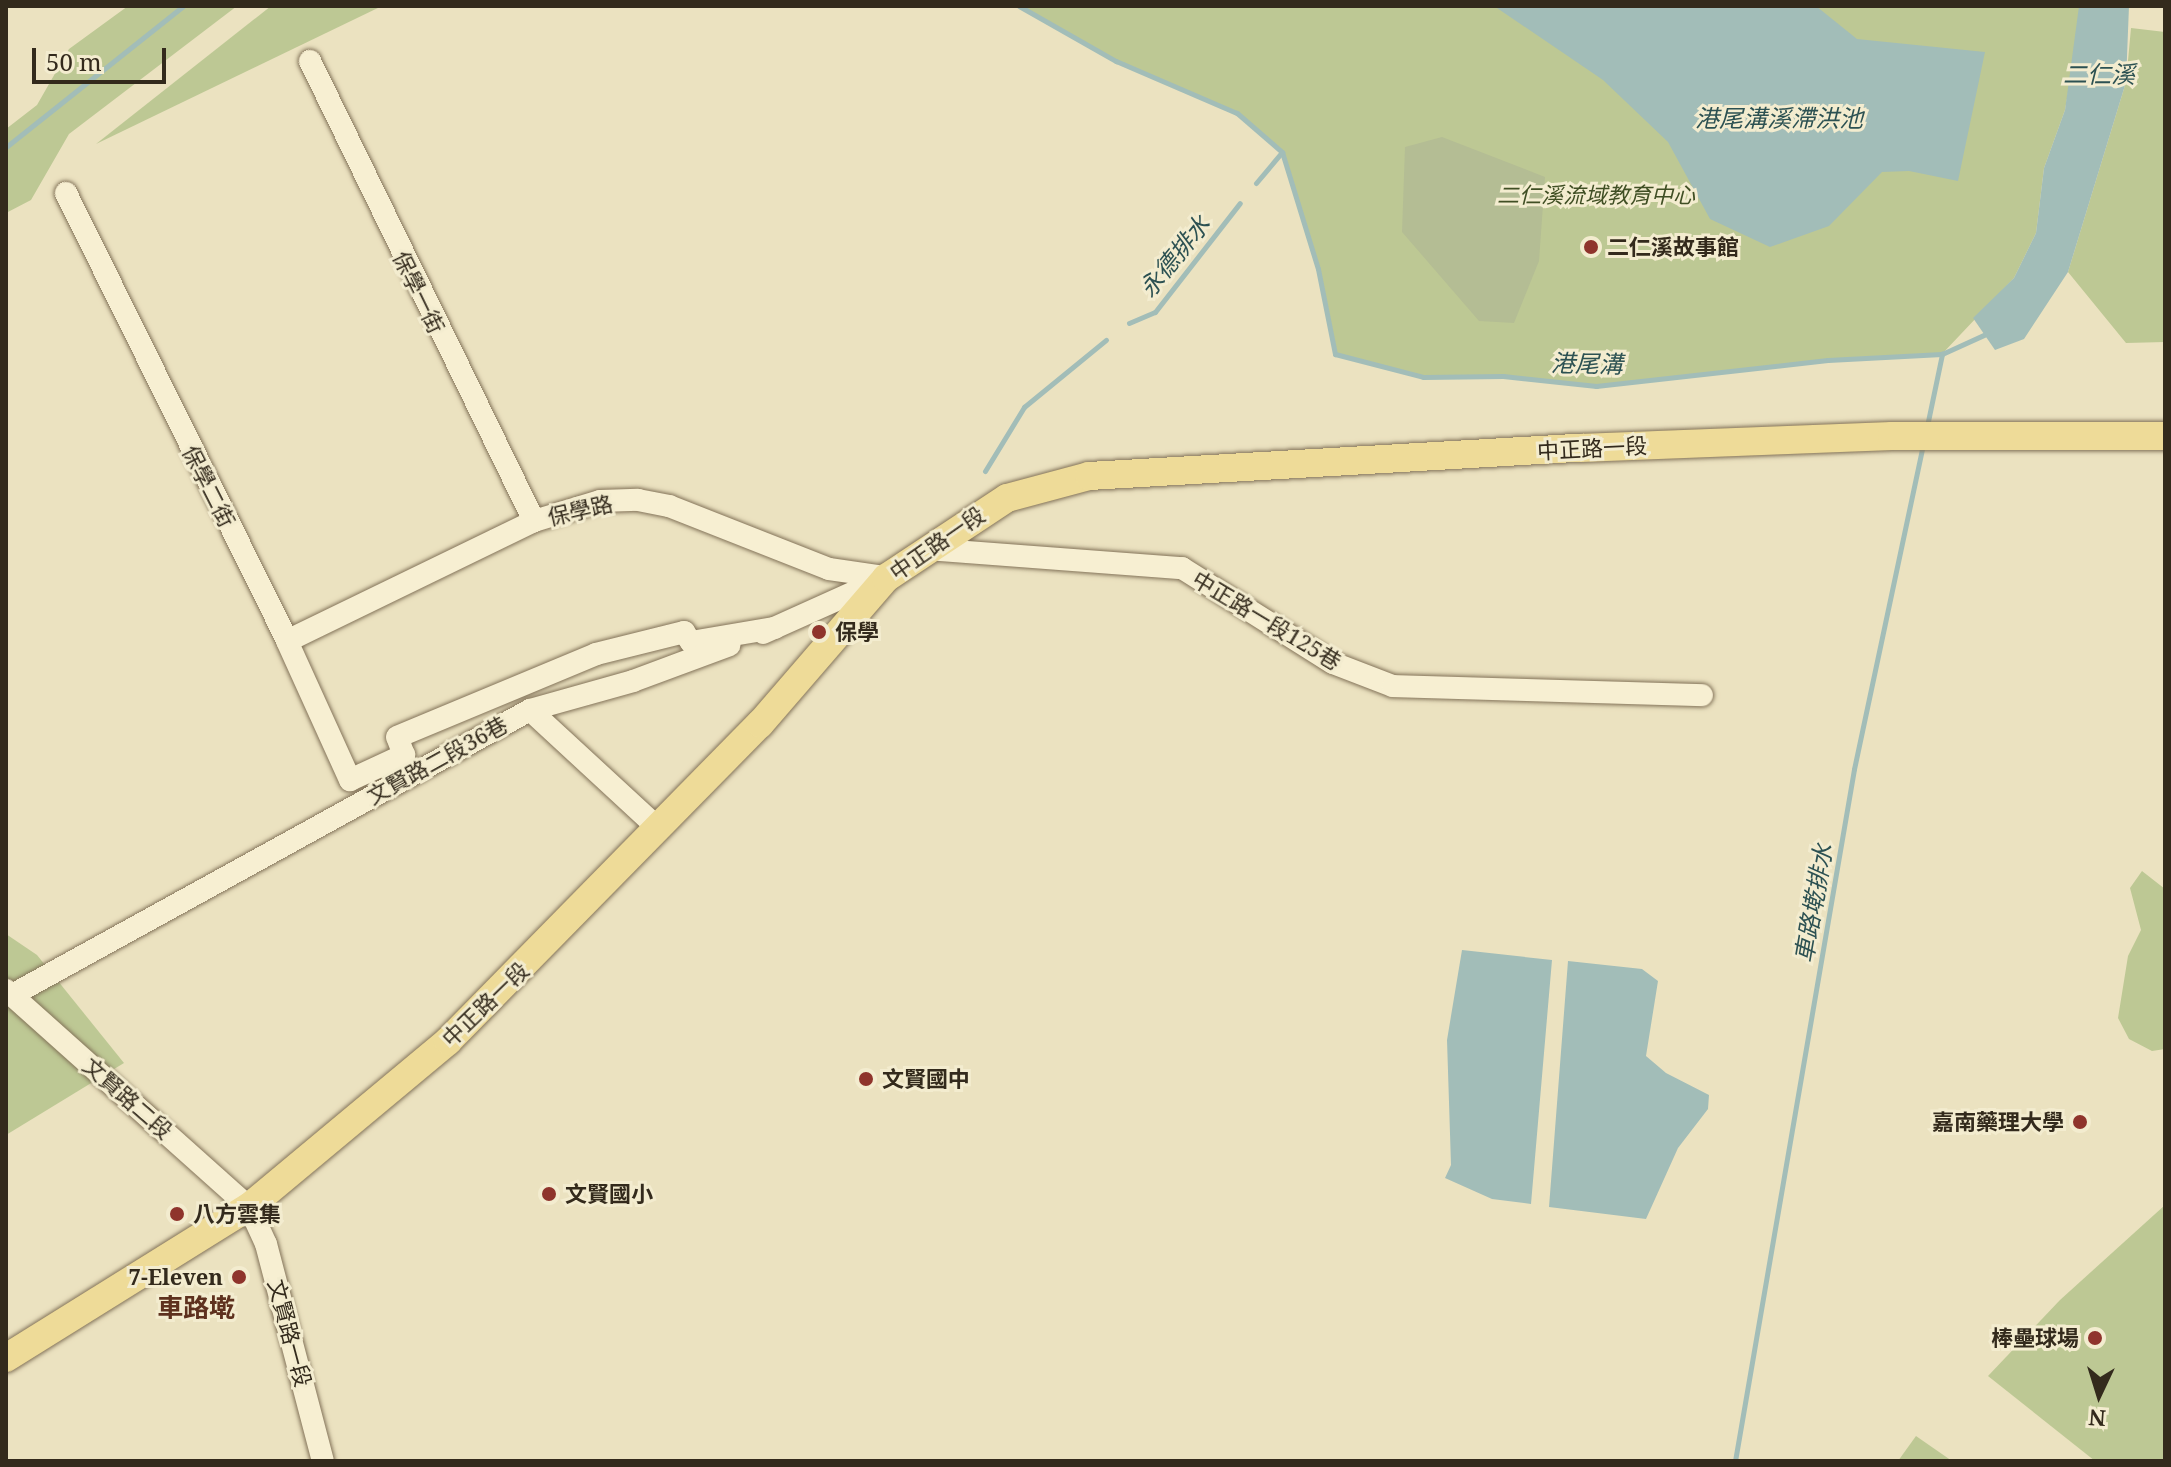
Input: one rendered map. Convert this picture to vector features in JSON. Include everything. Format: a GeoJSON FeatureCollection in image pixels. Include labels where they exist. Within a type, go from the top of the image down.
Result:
{"type":"FeatureCollection","features":[{"type":"Feature","properties":{"kind":"main road","name":"中正路一段"},"geometry":{"type":"LineString","coordinates":[[6,1358],[249,1207],[448,1041],[760,724],[886,578],[990,505],[1046,484],[1089,476],[1892,436],[2165,436]]}},
{"type":"Feature","properties":{"kind":"street","name":"保學一街"},"geometry":{"type":"LineString","coordinates":[[310,61],[534,521]]}},
{"type":"Feature","properties":{"kind":"street","name":"保學二街"},"geometry":{"type":"LineString","coordinates":[[66,193],[287,641],[350,780],[404,755],[397,737],[596,654],[684,632],[691,642],[775,628]]}},
{"type":"Feature","properties":{"kind":"street","name":"保學路"},"geometry":{"type":"LineString","coordinates":[[287,641],[534,521],[600,501],[638,500],[698,514],[829,569],[886,578]]}},
{"type":"Feature","properties":{"kind":"street","name":"中正路一段125巷"},"geometry":{"type":"LineString","coordinates":[[927,549],[1182,568],[1333,663],[1393,686],[1702,695]]}},
{"type":"Feature","properties":{"kind":"street","name":"文賢路二段36巷"},"geometry":{"type":"LineString","coordinates":[[9,993],[530,710],[633,681],[775,628],[886,578]]}},
{"type":"Feature","properties":{"kind":"street"},"geometry":{"type":"LineString","coordinates":[[530,710],[659,829]]}},
{"type":"Feature","properties":{"kind":"street","name":"文賢路二段"},"geometry":{"type":"LineString","coordinates":[[9,993],[249,1207]]}},
{"type":"Feature","properties":{"kind":"street","name":"文賢路一段"},"geometry":{"type":"LineString","coordinates":[[249,1207],[266,1244],[323,1461]]}},
{"type":"Feature","properties":{"kind":"green space"},"geometry":{"type":"Polygon","coordinates":[[[128,6],[237,6],[69,134],[31,200],[6,213],[6,129],[37,105],[69,49],[128,6]]]}},
{"type":"Feature","properties":{"kind":"green space"},"geometry":{"type":"Polygon","coordinates":[[[271,6],[382,6],[96,144],[271,6]]]}},
{"type":"Feature","properties":{"kind":"green space","name":"二仁溪流域教育中心"},"geometry":{"type":"Polygon","coordinates":[[[1019,6],[2079,6],[2080,24],[2065,110],[2044,168],[2036,233],[2014,278],[1942,354],[1828,360],[1596,386],[1503,376],[1423,377],[1335,354],[1318,269],[1282,152],[1237,113],[1116,61],[1019,6]]]}},
{"type":"Feature","properties":{"kind":"green space"},"geometry":{"type":"Polygon","coordinates":[[[2131,28],[2165,32],[2165,342],[2126,343],[2068,272],[2126,82],[2131,28]]]}},
{"type":"Feature","properties":{"kind":"green space"},"geometry":{"type":"Polygon","coordinates":[[[1442,137],[1545,177],[1539,261],[1514,323],[1479,321],[1402,232],[1405,147],[1442,137]]]}},
{"type":"Feature","properties":{"kind":"green space"},"geometry":{"type":"Polygon","coordinates":[[[2142,871],[2165,889],[2165,1049],[2152,1051],[2129,1039],[2118,1018],[2128,956],[2141,930],[2130,888],[2142,871]]]}},
{"type":"Feature","properties":{"kind":"green space"},"geometry":{"type":"Polygon","coordinates":[[[6,934],[37,955],[124,1063],[6,1135],[6,934]]]}},
{"type":"Feature","properties":{"kind":"green space","name":"棒壘球場"},"geometry":{"type":"Polygon","coordinates":[[[2165,1205],[2165,1461],[2095,1461],[1988,1376],[2060,1300],[2165,1205]]]}},
{"type":"Feature","properties":{"kind":"green space"},"geometry":{"type":"Polygon","coordinates":[[[1916,1436],[1952,1461],[1898,1461],[1916,1436]]]}},
{"type":"Feature","properties":{"kind":"water","name":"港尾溝溪滯洪池"},"geometry":{"type":"Polygon","coordinates":[[[1494,6],[1816,6],[1857,39],[1985,52],[1958,181],[1909,171],[1882,172],[1829,226],[1770,247],[1710,219],[1668,142],[1603,80],[1494,6]]]}},
{"type":"Feature","properties":{"kind":"water","name":"二仁溪"},"geometry":{"type":"Polygon","coordinates":[[[2079,6],[2129,6],[2126,82],[2068,272],[2024,339],[1995,350],[1973,318],[2014,278],[2036,233],[2044,168],[2065,110],[2079,6]]]}},
{"type":"Feature","properties":{"kind":"water"},"geometry":{"type":"Polygon","coordinates":[[[1462,950],[1552,960],[1531,1204],[1492,1199],[1445,1178],[1451,1165],[1447,1040],[1462,950]]]}},
{"type":"Feature","properties":{"kind":"water"},"geometry":{"type":"Polygon","coordinates":[[[1568,961],[1642,969],[1658,981],[1646,1056],[1666,1073],[1709,1095],[1708,1109],[1678,1148],[1646,1219],[1549,1207],[1568,961]]]}},
{"type":"Feature","properties":{"kind":"waterway","name":"港尾溝"},"geometry":{"type":"LineString","coordinates":[[6,147],[183,6]]}},
{"type":"Feature","properties":{"kind":"waterway","name":"港尾溝"},"geometry":{"type":"LineString","coordinates":[[1019,6],[1116,61],[1237,113],[1282,152],[1318,269],[1335,354],[1423,377],[1503,376],[1596,386],[1828,360],[1942,354],[1988,333]]}},
{"type":"Feature","properties":{"kind":"waterway","name":"永德排水"},"geometry":{"type":"LineString","coordinates":[[1256,183],[1282,152]]}},
{"type":"Feature","properties":{"kind":"waterway","name":"永德排水"},"geometry":{"type":"LineString","coordinates":[[1129,323],[1155,312],[1240,203]]}},
{"type":"Feature","properties":{"kind":"waterway","name":"永德排水"},"geometry":{"type":"LineString","coordinates":[[985,471],[1024,407],[1106,340]]}},
{"type":"Feature","properties":{"kind":"waterway","name":"車路墘排水"},"geometry":{"type":"LineString","coordinates":[[1927,426],[1942,354]]}},
{"type":"Feature","properties":{"kind":"waterway","name":"車路墘排水"},"geometry":{"type":"LineString","coordinates":[[1735,1461],[1854,769],[1923,443]]}},
{"type":"Feature","properties":{"kind":"place","name":"二仁溪故事館"},"geometry":{"type":"Point","coordinates":[1591,247]}},
{"type":"Feature","properties":{"kind":"place","name":"保學"},"geometry":{"type":"Point","coordinates":[819,632]}},
{"type":"Feature","properties":{"kind":"place","name":"文賢國中"},"geometry":{"type":"Point","coordinates":[866,1079]}},
{"type":"Feature","properties":{"kind":"place","name":"嘉南藥理大學"},"geometry":{"type":"Point","coordinates":[2080,1122]}},
{"type":"Feature","properties":{"kind":"place","name":"文賢國小"},"geometry":{"type":"Point","coordinates":[549,1194]}},
{"type":"Feature","properties":{"kind":"place","name":"八方雲集"},"geometry":{"type":"Point","coordinates":[177,1214]}},
{"type":"Feature","properties":{"kind":"place","name":"7-Eleven"},"geometry":{"type":"Point","coordinates":[239,1277]}},
{"type":"Feature","properties":{"kind":"place","name":"棒壘球場"},"geometry":{"type":"Point","coordinates":[2095,1338]}},
{"type":"Feature","properties":{"kind":"district","name":"車路墘"},"geometry":{"type":"Point","coordinates":[196,1308]}}]}
